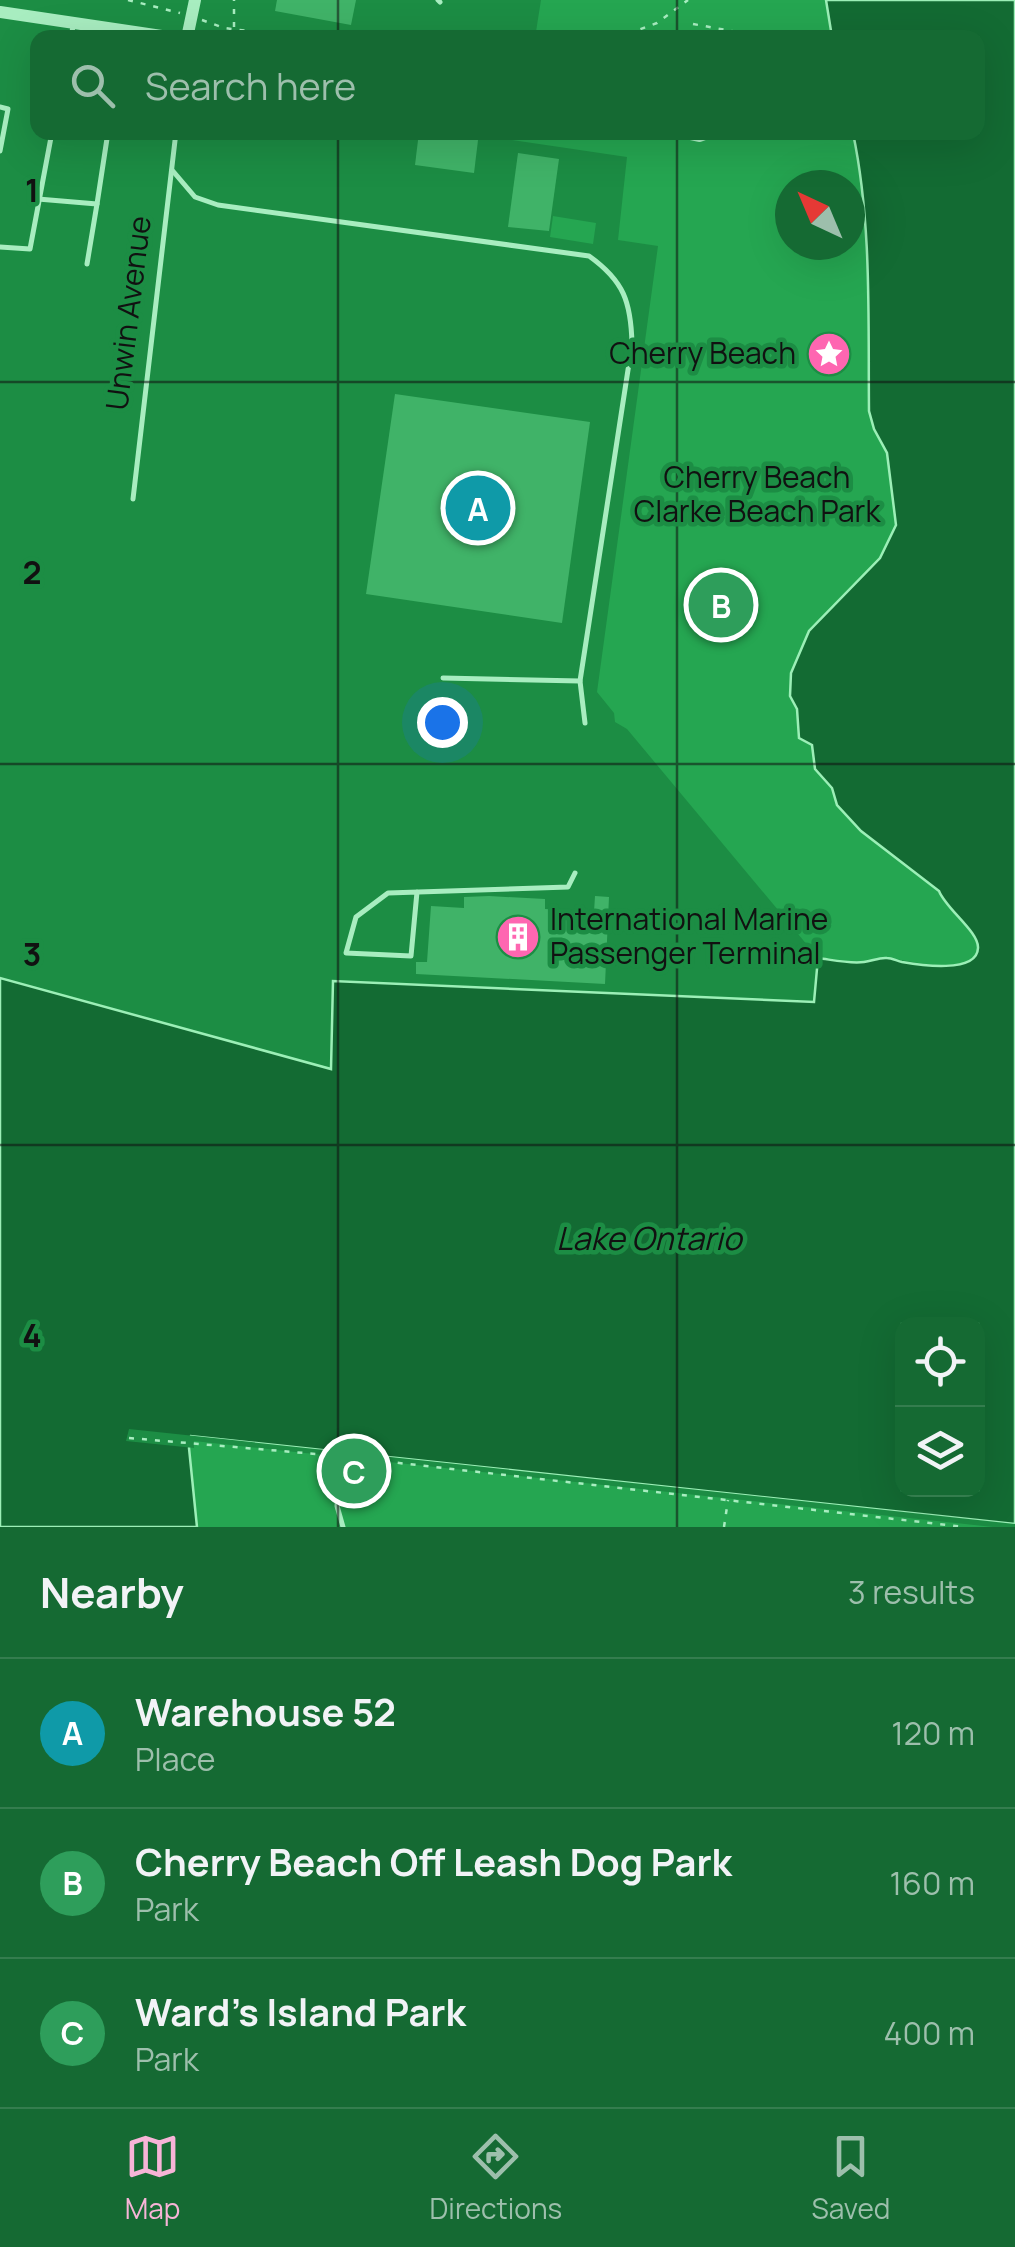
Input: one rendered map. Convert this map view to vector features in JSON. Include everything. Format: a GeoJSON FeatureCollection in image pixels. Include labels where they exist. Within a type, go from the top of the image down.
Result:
{"type":"FeatureCollection","features":[{"type":"Feature","properties":{"kind":"street"},"geometry":{"type":"LineString","coordinates":[[189,30],[195,0]]}},
{"type":"Feature","properties":{"kind":"street"},"geometry":{"type":"LineString","coordinates":[[0,12],[122,30]]}},
{"type":"Feature","properties":{"kind":"lane"},"geometry":{"type":"LineString","coordinates":[[73,30],[74,23]]}},
{"type":"Feature","properties":{"kind":"lane"},"geometry":{"type":"LineString","coordinates":[[0,107],[8,108],[0,151]]}},
{"type":"Feature","properties":{"kind":"lane"},"geometry":{"type":"LineString","coordinates":[[0,246],[30,249],[50,140]]}},
{"type":"Feature","properties":{"kind":"lane"},"geometry":{"type":"LineString","coordinates":[[87,264],[107,140]]}},
{"type":"Feature","properties":{"kind":"lane","name":"Unwin Avenue"},"geometry":{"type":"LineString","coordinates":[[132,500],[175,140]]}},
{"type":"Feature","properties":{"kind":"lane"},"geometry":{"type":"LineString","coordinates":[[172,170],[195,197],[218,205],[589,256],[605,267],[622,288],[631,314],[632,344],[580,681],[585,722]]}},
{"type":"Feature","properties":{"kind":"lane"},"geometry":{"type":"LineString","coordinates":[[38,199],[97,204]]}},
{"type":"Feature","properties":{"kind":"lane"},"geometry":{"type":"LineString","coordinates":[[443,678],[580,681]]}},
{"type":"Feature","properties":{"kind":"lane"},"geometry":{"type":"LineString","coordinates":[[417,892],[410,956],[346,953],[356,918],[388,893],[417,892],[568,887],[576,873]]}},
{"type":"Feature","properties":{"kind":"lane"},"geometry":{"type":"LineString","coordinates":[[339,1456],[337,1506],[342,1527]]}},
{"type":"Feature","properties":{"kind":"path"},"geometry":{"type":"LineString","coordinates":[[128,0],[172,10]]}},
{"type":"Feature","properties":{"kind":"path"},"geometry":{"type":"LineString","coordinates":[[234,0],[234,28]]}},
{"type":"Feature","properties":{"kind":"path"},"geometry":{"type":"LineString","coordinates":[[638,30],[657,23],[688,0]]}},
{"type":"Feature","properties":{"kind":"path"},"geometry":{"type":"LineString","coordinates":[[214,24],[248,30]]}},
{"type":"Feature","properties":{"kind":"path"},"geometry":{"type":"LineString","coordinates":[[694,24],[730,30]]}},
{"type":"Feature","properties":{"kind":"path"},"geometry":{"type":"LineString","coordinates":[[128,1438],[339,1456],[966,1527]]}},
{"type":"Feature","properties":{"kind":"path"},"geometry":{"type":"LineString","coordinates":[[724,1527],[728,1500]]}},
{"type":"Feature","properties":{"kind":"green space"},"geometry":{"type":"Polygon","coordinates":[[[541,0],[826,0],[831,30],[536,30],[541,0]]]}},
{"type":"Feature","properties":{"kind":"green space","name":"Cherry Beach Clarke Beach Park"},"geometry":{"type":"Polygon","coordinates":[[[512,140],[854,140],[859,170],[775,170],[775,260],[865,260],[865,224],[869,411],[887,453],[896,525],[880,558],[859,579],[790,696],[797,709],[799,738],[812,745],[815,769],[832,788],[838,805],[861,831],[939,891],[973,935],[978,948],[975,958],[966,963],[939,965],[884,958],[853,963],[818,958],[627,729],[615,722],[614,713],[597,692],[658,246],[618,240],[627,157],[512,140]]]}},
{"type":"Feature","properties":{"kind":"green space"},"geometry":{"type":"Polygon","coordinates":[[[553,216],[596,223],[593,244],[550,237],[553,216]]]}},
{"type":"Feature","properties":{"kind":"green space"},"geometry":{"type":"Polygon","coordinates":[[[190,1436],[1015,1524],[1015,1527],[197,1527],[190,1436]]]}},
{"type":"Feature","properties":{"kind":"water","name":"Lake Ontario"},"geometry":{"type":"Polygon","coordinates":[[[826,0],[1015,0],[1015,1524],[191,1436],[197,1527],[0,1527],[0,978],[331,1069],[333,981],[814,1002],[818,958],[864,962],[887,958],[946,966],[968,962],[975,956],[977,942],[939,891],[861,831],[837,805],[832,788],[815,769],[812,745],[799,738],[797,709],[790,696],[791,673],[809,631],[880,558],[896,525],[887,453],[869,411],[865,170],[859,170],[854,140],[985,140],[985,30],[831,30],[826,0]]]}},
{"type":"Feature","properties":{"kind":"pier"},"geometry":{"type":"Polygon","coordinates":[[[129,1429],[1015,1527],[194,1441],[194,1448],[126,1441],[129,1429]]]}},
{"type":"Feature","properties":{"kind":"building"},"geometry":{"type":"Polygon","coordinates":[[[277,0],[356,0],[351,25],[275,11],[277,0]]]}},
{"type":"Feature","properties":{"kind":"building"},"geometry":{"type":"Polygon","coordinates":[[[418,140],[478,140],[474,173],[415,165],[418,140]]]}},
{"type":"Feature","properties":{"kind":"building"},"geometry":{"type":"Polygon","coordinates":[[[518,153],[559,159],[549,231],[508,227],[518,153]]]}},
{"type":"Feature","properties":{"kind":"building"},"geometry":{"type":"Polygon","coordinates":[[[395,394],[590,422],[562,623],[366,594],[395,394]]]}},
{"type":"Feature","properties":{"kind":"building","name":"International Marine Passenger Terminal"},"geometry":{"type":"Polygon","coordinates":[[[595,896],[609,897],[605,984],[416,974],[416,962],[427,962],[431,906],[464,908],[464,897],[545,899],[545,909],[594,912],[595,896]]]}},
{"type":"Feature","properties":{"kind":"place","name":"Cherry Beach"},"geometry":{"type":"Point","coordinates":[829,354]}},
{"type":"Feature","properties":{"kind":"place","name":"Warehouse 52"},"geometry":{"type":"Point","coordinates":[478,508]}},
{"type":"Feature","properties":{"kind":"place","name":"Cherry Beach Off Leash Dog Park"},"geometry":{"type":"Point","coordinates":[721,605]}},
{"type":"Feature","properties":{"kind":"place","name":"International Marine Passenger Terminal"},"geometry":{"type":"Point","coordinates":[518,937]}},
{"type":"Feature","properties":{"kind":"place","name":"Ward's Island Park"},"geometry":{"type":"Point","coordinates":[354,1471]}}]}
